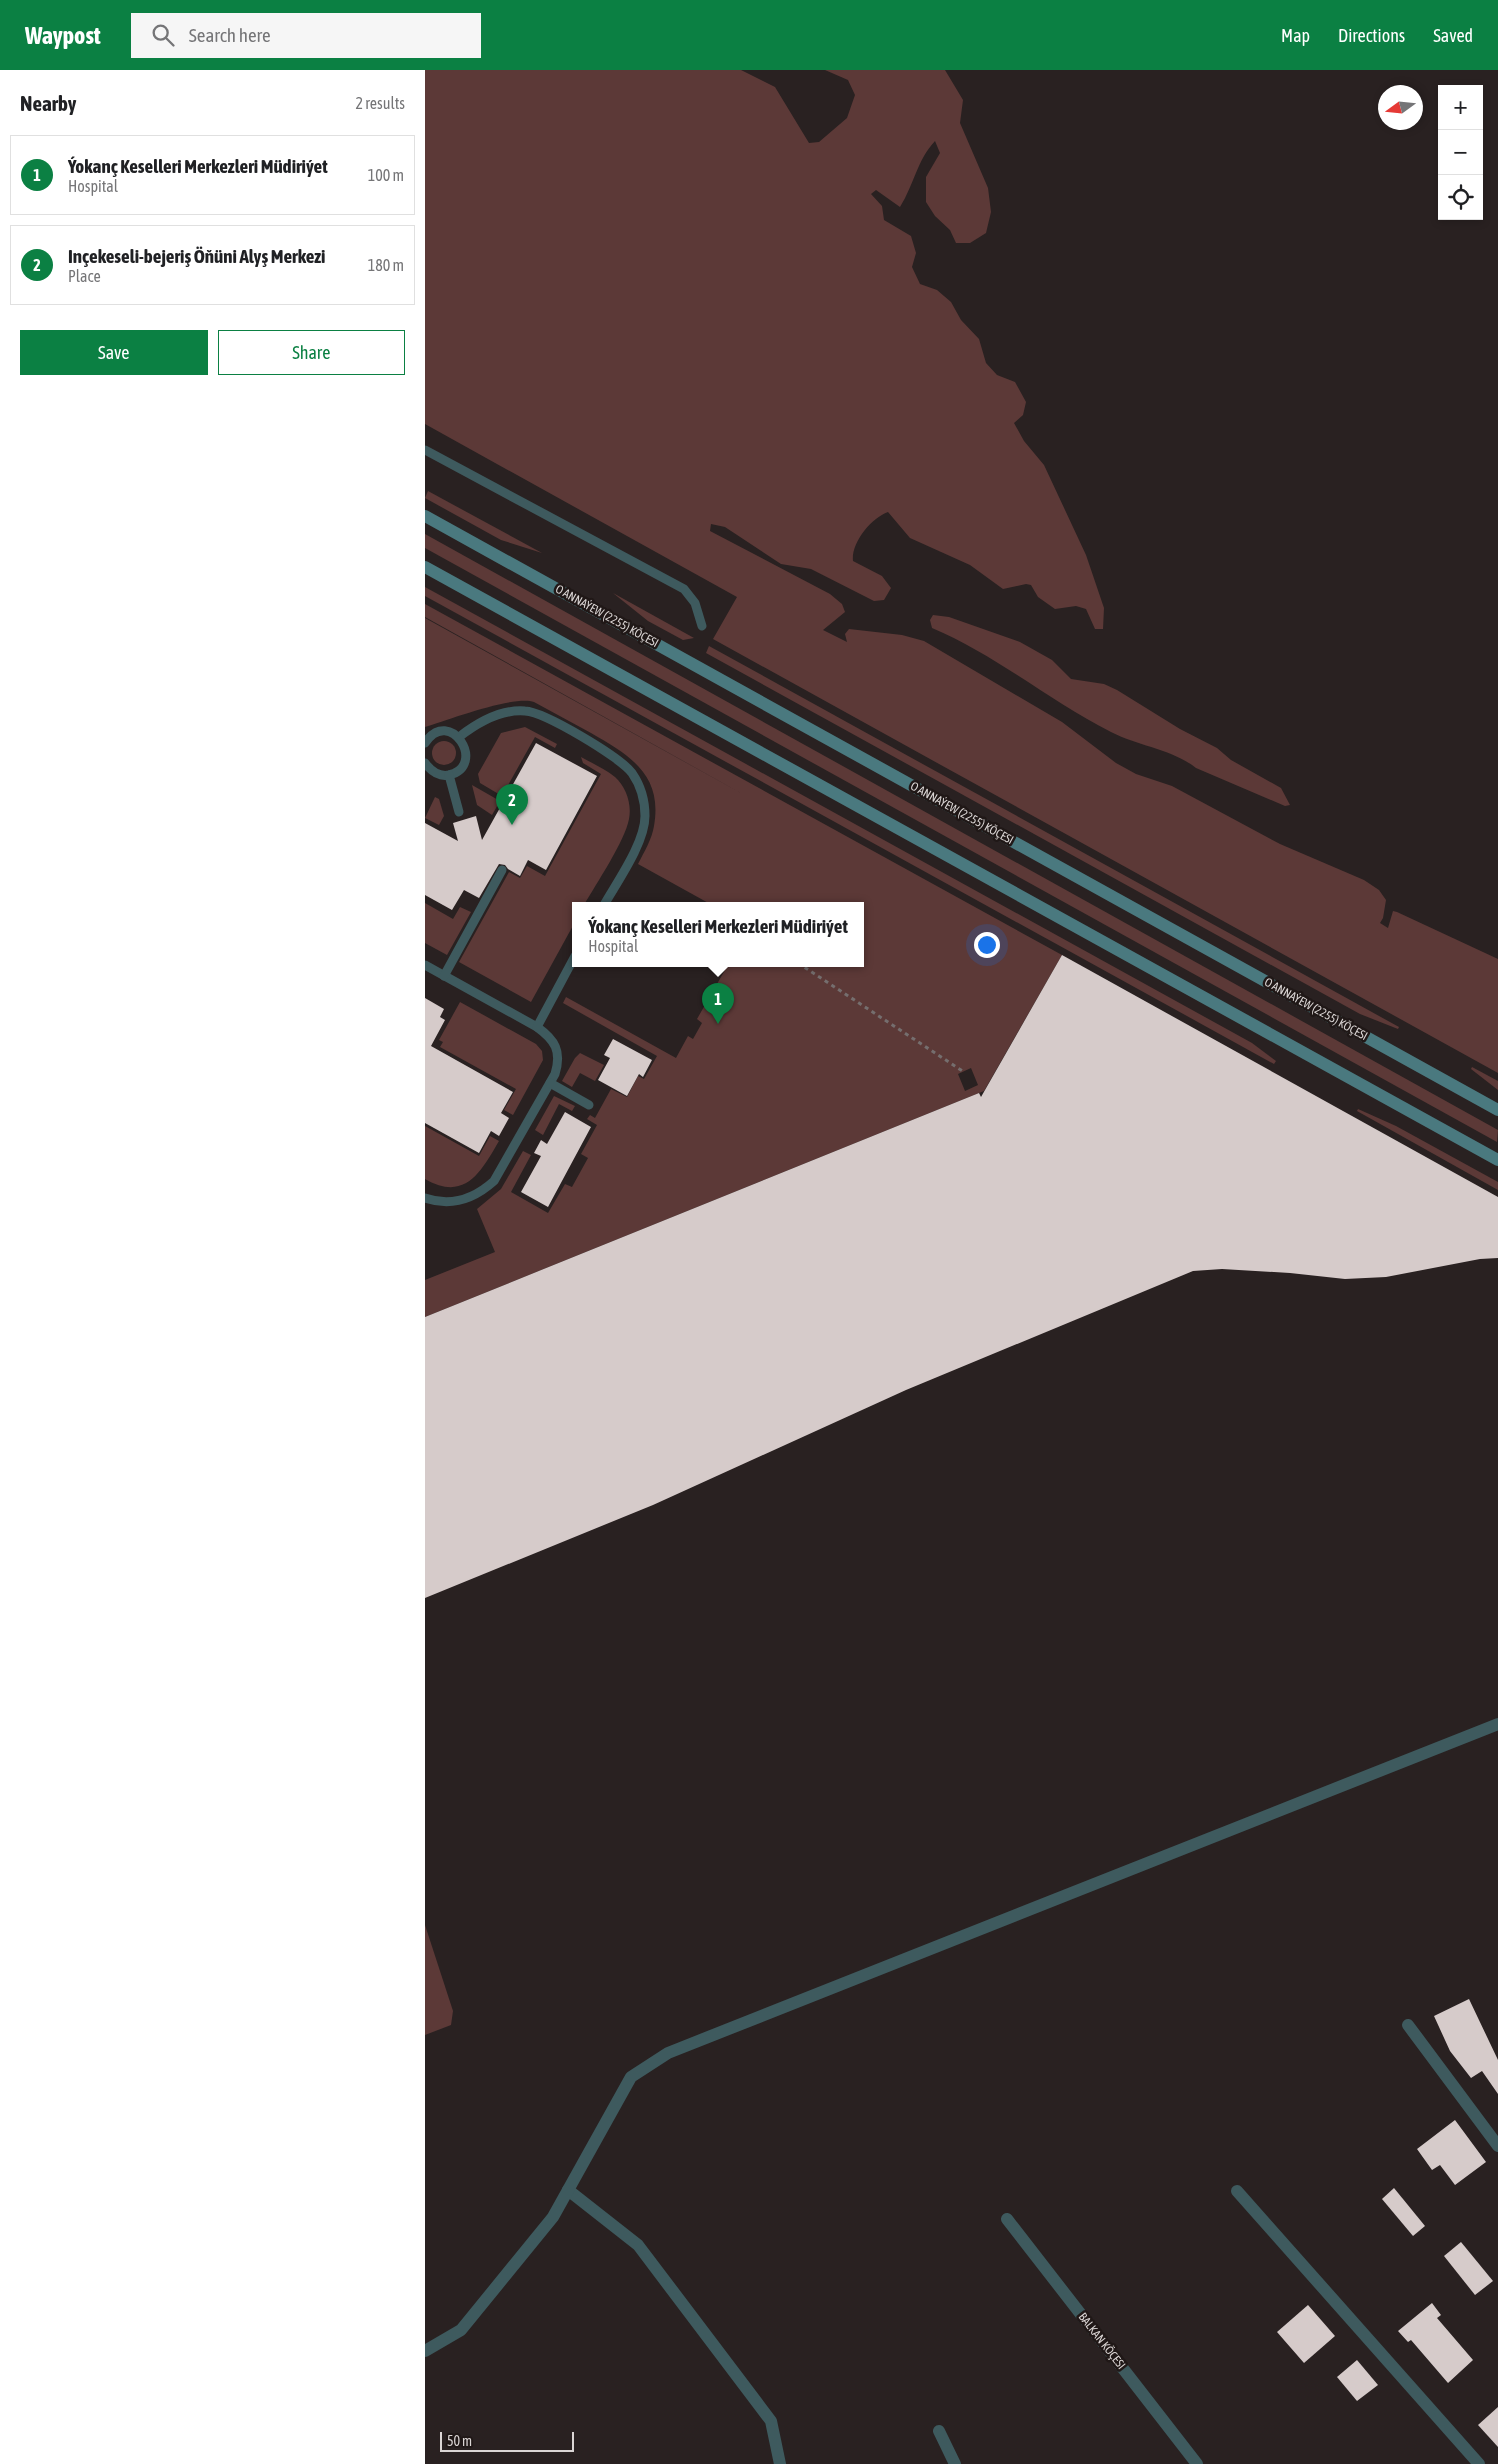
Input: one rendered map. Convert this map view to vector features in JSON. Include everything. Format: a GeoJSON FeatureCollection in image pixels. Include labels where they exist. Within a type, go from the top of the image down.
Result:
{"type":"FeatureCollection","features":[{"type":"Feature","properties":{"kind":"main road","name":"O ANNAÝEW (2255) KÖÇESI"},"geometry":{"type":"LineString","coordinates":[[425,516],[1498,1110]]}},
{"type":"Feature","properties":{"kind":"main road"},"geometry":{"type":"LineString","coordinates":[[425,567],[1498,1160]]}},
{"type":"Feature","properties":{"kind":"street"},"geometry":{"type":"LineString","coordinates":[[425,2351],[461,2330],[553,2217],[631,2077],[668,2053],[1497,1727]]}},
{"type":"Feature","properties":{"kind":"street"},"geometry":{"type":"LineString","coordinates":[[1408,2025],[1498,2146]]}},
{"type":"Feature","properties":{"kind":"street"},"geometry":{"type":"LineString","coordinates":[[568,2190],[638,2245],[771,2421],[780,2464]]}},
{"type":"Feature","properties":{"kind":"street"},"geometry":{"type":"LineString","coordinates":[[1237,2191],[1479,2464]]}},
{"type":"Feature","properties":{"kind":"street","name":"BALKAN KÖÇESI"},"geometry":{"type":"LineString","coordinates":[[1007,2219],[1197,2464]]}},
{"type":"Feature","properties":{"kind":"street"},"geometry":{"type":"LineString","coordinates":[[939,2431],[955,2464]]}},
{"type":"Feature","properties":{"kind":"lane"},"geometry":{"type":"LineString","coordinates":[[425,450],[684,589],[695,602],[702,626]]}},
{"type":"Feature","properties":{"kind":"lane"},"geometry":{"type":"LineString","coordinates":[[459,737],[485,720],[499,715],[525,711],[546,718],[615,757],[628,768],[638,782],[642,794],[645,811],[643,829],[606,902]]}},
{"type":"Feature","properties":{"kind":"lane"},"geometry":{"type":"LineString","coordinates":[[425,743],[430,737],[443,731],[450,732],[459,737],[465,746],[465,760],[461,767],[449,774],[435,773],[425,763]]}},
{"type":"Feature","properties":{"kind":"lane"},"geometry":{"type":"LineString","coordinates":[[449,774],[459,812]]}},
{"type":"Feature","properties":{"kind":"lane"},"geometry":{"type":"LineString","coordinates":[[444,976],[502,870]]}},
{"type":"Feature","properties":{"kind":"lane"},"geometry":{"type":"LineString","coordinates":[[537,1027],[572,962]]}},
{"type":"Feature","properties":{"kind":"lane"},"geometry":{"type":"LineString","coordinates":[[425,965],[537,1027],[549,1036],[558,1048],[559,1061],[550,1083],[494,1181],[481,1192],[451,1202],[425,1198]]}},
{"type":"Feature","properties":{"kind":"lane"},"geometry":{"type":"LineString","coordinates":[[550,1083],[589,1105]]}},
{"type":"Feature","properties":{"kind":"path"},"geometry":{"type":"LineString","coordinates":[[804,967],[964,1072]]}},
{"type":"Feature","properties":{"kind":"shaded area"},"geometry":{"type":"Polygon","coordinates":[[[425,70],[741,70],[775,87],[809,143],[819,142],[847,118],[855,95],[848,80],[825,70],[945,70],[963,100],[960,123],[988,188],[991,212],[986,233],[970,243],[956,243],[950,230],[935,216],[926,202],[926,177],[940,153],[935,141],[924,156],[900,207],[876,190],[871,194],[882,206],[884,220],[911,236],[916,253],[912,267],[920,284],[937,290],[951,302],[961,320],[979,339],[986,363],[997,375],[1015,382],[1026,402],[1023,415],[1014,423],[1024,441],[1044,465],[1086,555],[1104,608],[1103,629],[1095,629],[1086,609],[1076,606],[1055,609],[1038,597],[1031,585],[1026,584],[1003,589],[970,565],[910,538],[888,512],[875,520],[863,532],[853,554],[853,561],[882,576],[891,588],[884,600],[874,601],[811,569],[781,564],[725,527],[711,524],[710,531],[830,594],[842,604],[845,612],[823,630],[847,642],[845,634],[849,629],[902,635],[924,641],[1062,722],[1116,763],[1136,774],[1172,786],[1280,844],[1364,880],[1379,890],[1386,900],[1383,918],[1380,923],[1388,928],[1393,911],[1397,912],[1498,959],[1498,1073],[713,639],[737,597],[425,424],[425,70]]]}},
{"type":"Feature","properties":{"kind":"shaded area"},"geometry":{"type":"Polygon","coordinates":[[[428,491],[542,553],[501,540],[425,498],[428,491]]]}},
{"type":"Feature","properties":{"kind":"shaded area"},"geometry":{"type":"Polygon","coordinates":[[[425,534],[1498,1130],[1497,1142],[425,548],[425,534]]]}},
{"type":"Feature","properties":{"kind":"shaded area"},"geometry":{"type":"Polygon","coordinates":[[[425,587],[1252,1043],[1276,1061],[1274,1064],[425,596],[425,587]]]}},
{"type":"Feature","properties":{"kind":"shaded area"},"geometry":{"type":"Polygon","coordinates":[[[613,593],[694,638],[683,640],[648,621],[613,593]]]}},
{"type":"Feature","properties":{"kind":"shaded area"},"geometry":{"type":"Polygon","coordinates":[[[425,604],[1062,955],[984,1091],[425,1317],[425,1280],[495,1252],[477,1209],[501,1189],[523,1151],[531,1155],[511,1192],[548,1213],[565,1184],[572,1187],[588,1158],[581,1154],[597,1125],[587,1119],[590,1115],[595,1118],[611,1089],[627,1097],[638,1076],[644,1079],[657,1056],[563,1003],[566,997],[676,1058],[688,1036],[693,1039],[702,1023],[697,1019],[727,967],[864,967],[864,902],[707,902],[638,864],[650,841],[654,826],[655,808],[653,793],[648,780],[640,768],[618,749],[534,702],[512,702],[497,705],[425,727],[425,618],[748,797],[425,617],[425,604]],[[971,1068],[958,1074],[965,1091],[978,1085],[971,1068]]]}},
{"type":"Feature","properties":{"kind":"shaded area"},"geometry":{"type":"Polygon","coordinates":[[[933,615],[949,617],[1020,642],[1052,660],[1071,679],[1104,684],[1117,690],[1180,729],[1217,748],[1231,760],[1281,788],[1290,805],[1285,806],[1196,768],[1176,756],[1121,737],[1088,720],[978,651],[932,628],[930,620],[933,615]]]}},
{"type":"Feature","properties":{"kind":"shaded area"},"geometry":{"type":"Polygon","coordinates":[[[709,646],[1399,1027],[1398,1029],[1360,1014],[706,653],[709,646]]]}},
{"type":"Feature","properties":{"kind":"shaded area"},"geometry":{"type":"Polygon","coordinates":[[[525,727],[557,744],[555,748],[535,737],[502,796],[480,783],[478,774],[501,733],[525,727]]]}},
{"type":"Feature","properties":{"kind":"shaded area"},"geometry":{"type":"Polygon","coordinates":[[[439,741],[449,741],[456,748],[456,758],[449,765],[439,765],[432,758],[432,748],[439,741]]]}},
{"type":"Feature","properties":{"kind":"shaded area"},"geometry":{"type":"Polygon","coordinates":[[[581,757],[607,771],[619,781],[629,802],[629,819],[622,839],[586,902],[572,902],[572,927],[531,1002],[459,962],[509,872],[520,878],[527,866],[545,876],[601,774],[583,763],[581,757]]]}},
{"type":"Feature","properties":{"kind":"shaded area"},"geometry":{"type":"Polygon","coordinates":[[[472,785],[500,801],[492,815],[477,805],[472,785]]]}},
{"type":"Feature","properties":{"kind":"shaded area"},"geometry":{"type":"Polygon","coordinates":[[[435,797],[439,799],[444,816],[439,825],[425,818],[435,797]]]}},
{"type":"Feature","properties":{"kind":"shaded area"},"geometry":{"type":"Polygon","coordinates":[[[425,903],[453,919],[460,907],[471,912],[447,955],[425,943],[425,903]]]}},
{"type":"Feature","properties":{"kind":"shaded area"},"geometry":{"type":"Polygon","coordinates":[[[460,1002],[536,1044],[542,1051],[543,1060],[513,1115],[504,1110],[516,1089],[440,1047],[443,1042],[439,1040],[460,1002]]]}},
{"type":"Feature","properties":{"kind":"shaded area"},"geometry":{"type":"Polygon","coordinates":[[[580,1053],[604,1065],[595,1081],[580,1073],[572,1087],[562,1081],[575,1058],[580,1053]]]}},
{"type":"Feature","properties":{"kind":"shaded area"},"geometry":{"type":"Polygon","coordinates":[[[1472,1067],[1498,1081],[1498,1090],[1471,1069],[1472,1067]]]}},
{"type":"Feature","properties":{"kind":"shaded area"},"geometry":{"type":"Polygon","coordinates":[[[554,1096],[575,1106],[572,1111],[559,1104],[543,1135],[535,1130],[554,1096]]]}},
{"type":"Feature","properties":{"kind":"shaded area"},"geometry":{"type":"Polygon","coordinates":[[[1358,1109],[1396,1126],[1498,1182],[1498,1190],[1357,1111],[1358,1109]]]}},
{"type":"Feature","properties":{"kind":"shaded area"},"geometry":{"type":"Polygon","coordinates":[[[425,1126],[479,1156],[490,1136],[499,1141],[478,1173],[470,1180],[461,1185],[451,1187],[439,1185],[425,1179],[425,1126]]]}},
{"type":"Feature","properties":{"kind":"shaded area"},"geometry":{"type":"Polygon","coordinates":[[[425,1925],[453,2011],[451,2025],[425,2035],[425,1925]]]}},
{"type":"Feature","properties":{"kind":"building"},"geometry":{"type":"Polygon","coordinates":[[[536,743],[597,776],[546,870],[528,860],[520,876],[505,865],[499,864],[479,898],[464,890],[452,910],[425,895],[425,823],[458,841],[453,823],[476,816],[482,840],[536,743]]]}},
{"type":"Feature","properties":{"kind":"building"},"geometry":{"type":"Polygon","coordinates":[[[1062,955],[1498,1197],[1498,1258],[1480,1259],[1386,1277],[1345,1279],[1290,1273],[1222,1269],[1193,1271],[906,1390],[653,1505],[425,1598],[425,1317],[979,1093],[981,1097],[1062,955]]]}},
{"type":"Feature","properties":{"kind":"building"},"geometry":{"type":"Polygon","coordinates":[[[425,998],[444,1009],[440,1017],[445,1020],[431,1046],[513,1092],[501,1113],[509,1118],[499,1136],[491,1131],[479,1153],[425,1123],[425,998]]]}},
{"type":"Feature","properties":{"kind":"building"},"geometry":{"type":"Polygon","coordinates":[[[613,1039],[652,1060],[643,1077],[639,1074],[627,1096],[598,1080],[610,1058],[604,1055],[613,1039]]]}},
{"type":"Feature","properties":{"kind":"building"},"geometry":{"type":"Polygon","coordinates":[[[565,1112],[591,1127],[548,1207],[521,1192],[541,1156],[534,1153],[541,1140],[547,1144],[565,1112]]]}},
{"type":"Feature","properties":{"kind":"building"},"geometry":{"type":"Polygon","coordinates":[[[1469,1999],[1498,2060],[1498,2094],[1482,2071],[1471,2078],[1450,2051],[1434,2016],[1469,1999]]]}},
{"type":"Feature","properties":{"kind":"building"},"geometry":{"type":"Polygon","coordinates":[[[1455,2120],[1486,2162],[1455,2185],[1440,2165],[1432,2170],[1417,2149],[1455,2120]]]}},
{"type":"Feature","properties":{"kind":"building"},"geometry":{"type":"Polygon","coordinates":[[[1394,2188],[1425,2226],[1413,2236],[1382,2199],[1394,2188]]]}},
{"type":"Feature","properties":{"kind":"building"},"geometry":{"type":"Polygon","coordinates":[[[1461,2242],[1493,2281],[1475,2295],[1444,2256],[1461,2242]]]}},
{"type":"Feature","properties":{"kind":"building"},"geometry":{"type":"Polygon","coordinates":[[[1432,2303],[1441,2315],[1437,2318],[1473,2360],[1448,2383],[1411,2340],[1408,2342],[1398,2331],[1432,2303]]]}},
{"type":"Feature","properties":{"kind":"building"},"geometry":{"type":"Polygon","coordinates":[[[1308,2305],[1335,2336],[1304,2363],[1277,2332],[1308,2305]]]}},
{"type":"Feature","properties":{"kind":"building"},"geometry":{"type":"Polygon","coordinates":[[[1357,2360],[1378,2385],[1357,2401],[1337,2377],[1357,2360]]]}},
{"type":"Feature","properties":{"kind":"building"},"geometry":{"type":"Polygon","coordinates":[[[1498,2407],[1498,2447],[1478,2425],[1498,2407]]]}},
{"type":"Feature","properties":{"kind":"place","name":"Inçekeseli-bejeriş Öňüni Alyş Merkezi"},"geometry":{"type":"Point","coordinates":[512,825]}},
{"type":"Feature","properties":{"kind":"place","name":"Ýokanç Keselleri Merkezleri Müdiriýet"},"geometry":{"type":"Point","coordinates":[718,1024]}}]}
